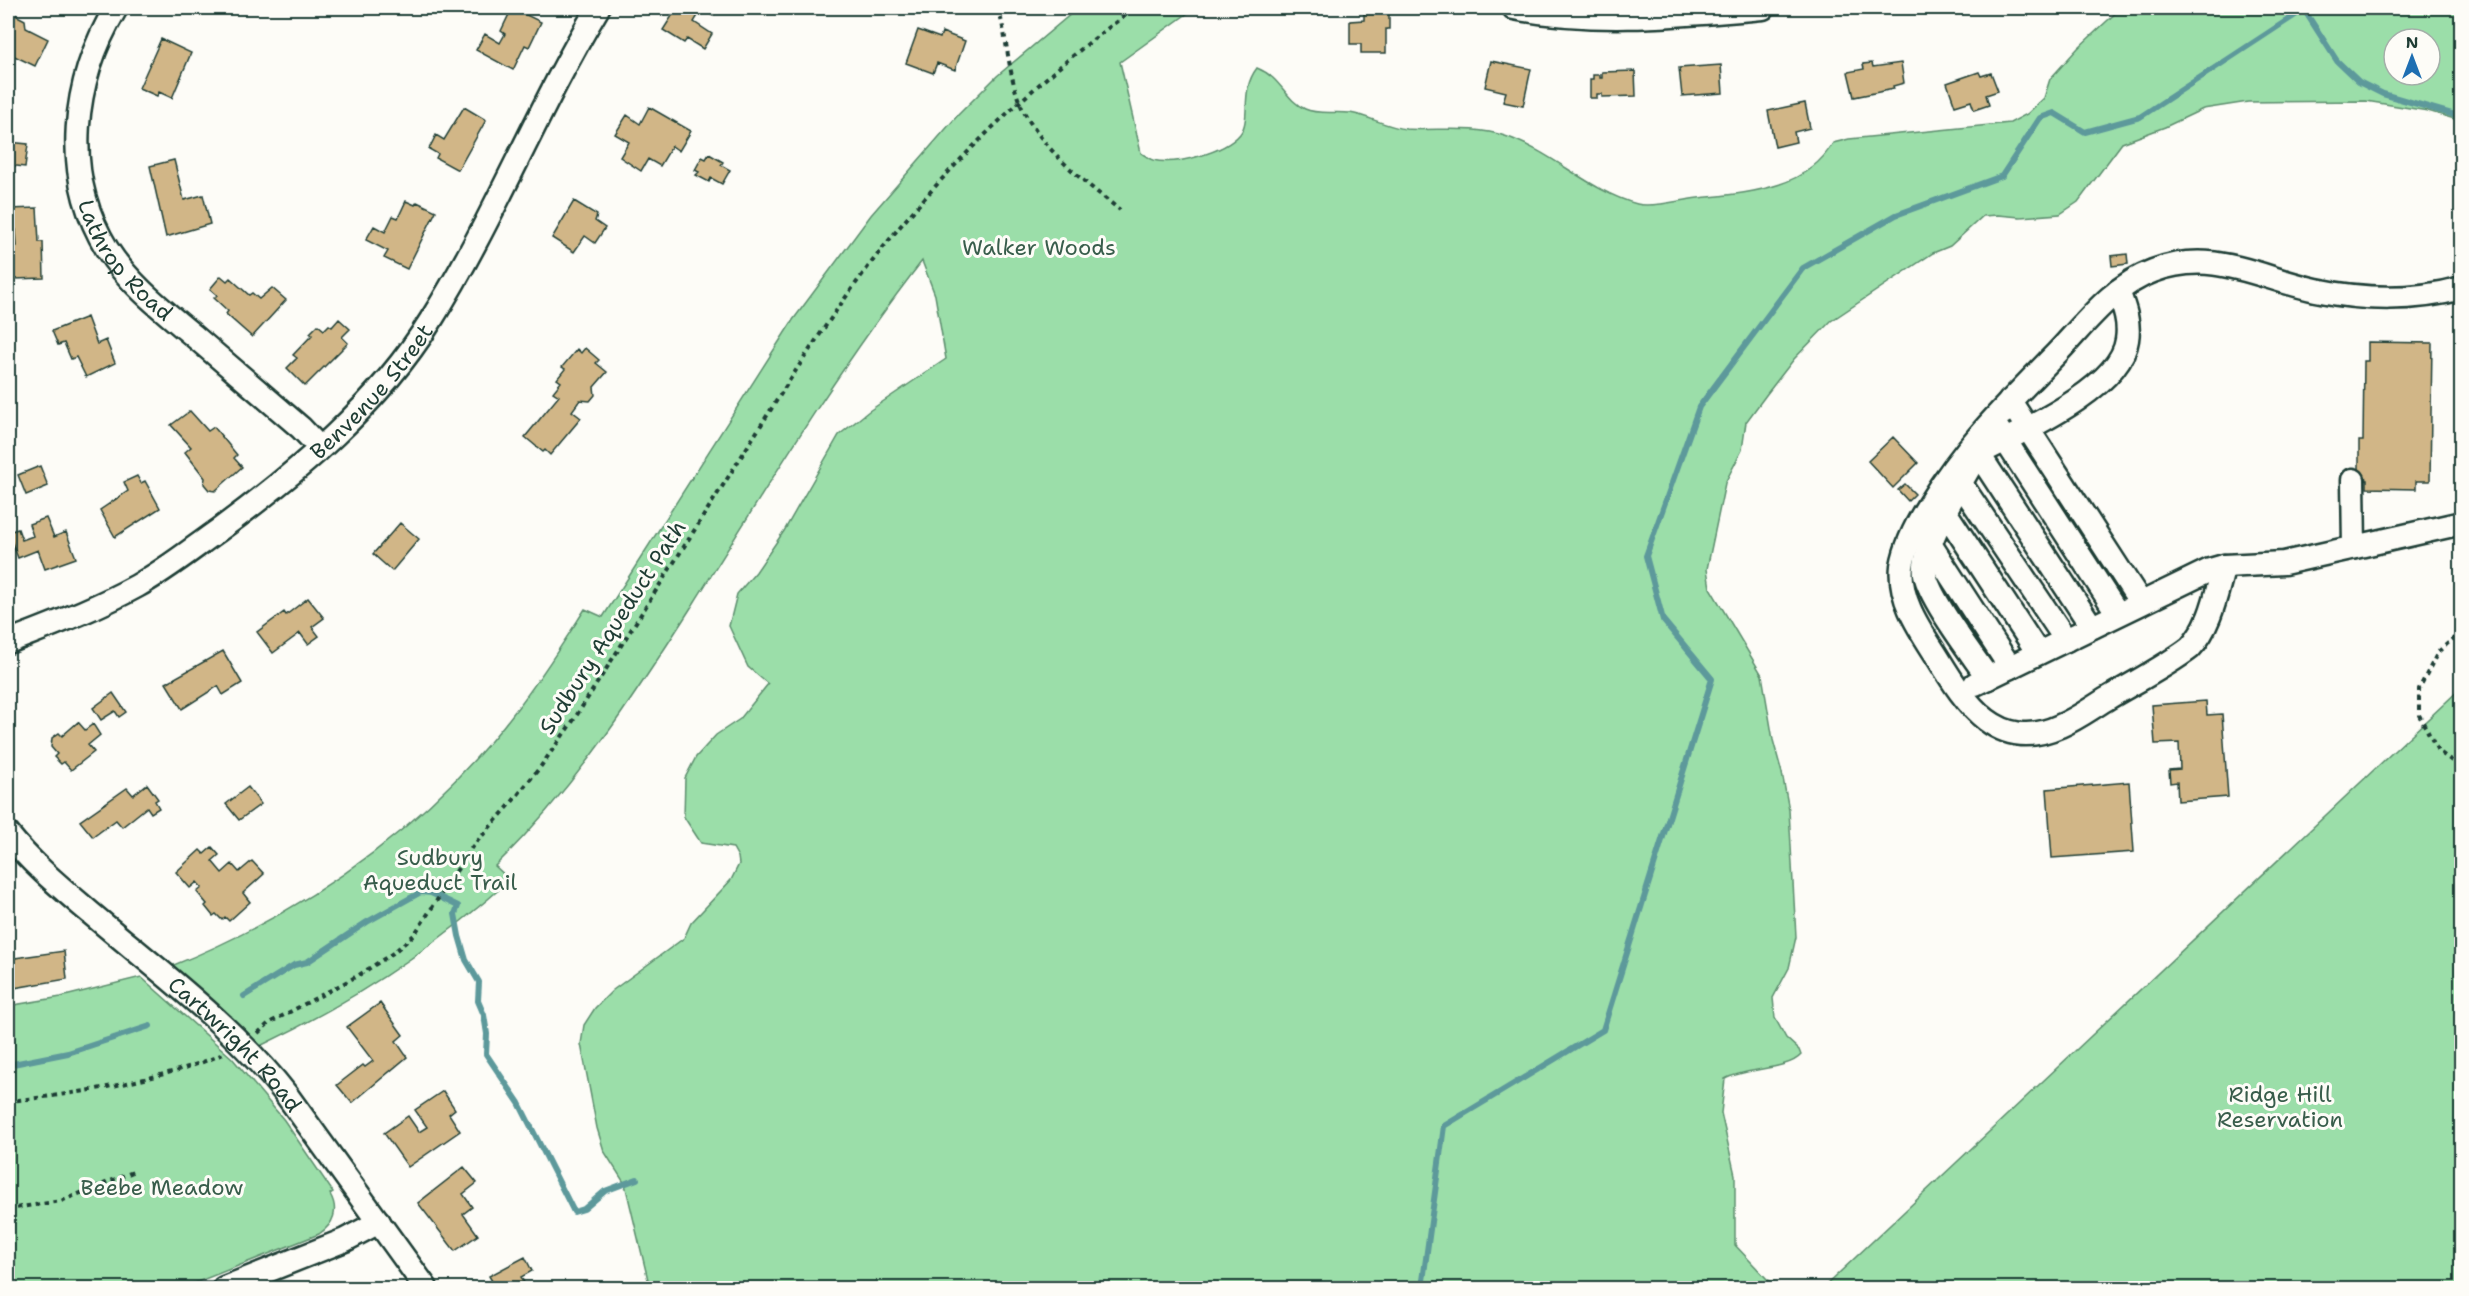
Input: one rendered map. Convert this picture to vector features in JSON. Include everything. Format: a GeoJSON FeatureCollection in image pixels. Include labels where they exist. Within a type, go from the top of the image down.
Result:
{"type":"FeatureCollection","features":[{"type":"Feature","properties":{"kind":"street","name":"Lathrop Road"},"geometry":{"type":"LineString","coordinates":[[116,8],[102,33],[86,73],[77,128],[78,157],[83,188],[100,234],[116,261],[151,300],[301,428],[320,448]]}},
{"type":"Feature","properties":{"kind":"street","name":"Benvenue Street"},"geometry":{"type":"LineString","coordinates":[[8,642],[90,609],[152,578],[261,499],[320,448],[370,399],[430,322],[451,287],[598,8]]}},
{"type":"Feature","properties":{"kind":"street"},"geometry":{"type":"LineString","coordinates":[[1514,8],[1563,16],[1594,18],[1763,8]]}},
{"type":"Feature","properties":{"kind":"street"},"geometry":{"type":"LineString","coordinates":[[1988,678],[1929,586],[1924,566],[1930,544],[1946,513],[1957,476],[1975,439],[2118,291],[2153,271],[2178,264],[2204,261],[2236,266],[2288,284],[2364,297],[2422,296],[2462,288]]}},
{"type":"Feature","properties":{"kind":"street"},"geometry":{"type":"LineString","coordinates":[[2000,432],[2026,428],[2080,398],[2102,380],[2118,362],[2124,352],[2128,330],[2118,291]]}},
{"type":"Feature","properties":{"kind":"street"},"geometry":{"type":"LineString","coordinates":[[2010,401],[2140,603]]}},
{"type":"Feature","properties":{"kind":"street"},"geometry":{"type":"LineString","coordinates":[[2010,401],[2000,432],[1957,476],[1914,530],[1906,550],[1901,574],[1902,588],[1908,606],[1924,637],[1975,712],[2004,730],[2033,734],[2062,726],[2183,653],[2197,641],[2207,624],[2224,566]]}},
{"type":"Feature","properties":{"kind":"street"},"geometry":{"type":"LineString","coordinates":[[2000,432],[2118,614]]}},
{"type":"Feature","properties":{"kind":"street"},"geometry":{"type":"LineString","coordinates":[[1978,453],[2092,627]]}},
{"type":"Feature","properties":{"kind":"street"},"geometry":{"type":"LineString","coordinates":[[1957,476],[2066,640]]}},
{"type":"Feature","properties":{"kind":"street"},"geometry":{"type":"LineString","coordinates":[[2353,480],[2354,547]]}},
{"type":"Feature","properties":{"kind":"street"},"geometry":{"type":"LineString","coordinates":[[1946,513],[2038,653]]}},
{"type":"Feature","properties":{"kind":"street"},"geometry":{"type":"LineString","coordinates":[[1960,691],[2192,577],[2224,566],[2284,563],[2462,523]]}},
{"type":"Feature","properties":{"kind":"street"},"geometry":{"type":"LineString","coordinates":[[1930,544],[2010,667]]}},
{"type":"Feature","properties":{"kind":"street","name":"Cartwright Road"},"geometry":{"type":"LineString","coordinates":[[8,834],[44,872],[242,1044],[286,1094],[426,1288]]}},
{"type":"Feature","properties":{"kind":"street"},"geometry":{"type":"LineString","coordinates":[[224,1288],[345,1240],[379,1222]]}},
{"type":"Feature","properties":{"kind":"path"},"geometry":{"type":"LineString","coordinates":[[998,8],[1012,81],[1019,101],[1032,124],[1050,147],[1085,183],[1120,210]]}},
{"type":"Feature","properties":{"kind":"path","name":"Sudbury Aqueduct Path"},"geometry":{"type":"LineString","coordinates":[[8,1101],[159,1075],[218,1056],[242,1044],[269,1023],[359,975],[393,954],[414,935],[466,854],[542,766],[573,721],[783,391],[848,295],[929,193],[1019,101],[1102,31],[1135,8]]}},
{"type":"Feature","properties":{"kind":"path"},"geometry":{"type":"LineString","coordinates":[[2462,631],[2438,652],[2419,689],[2419,716],[2438,751],[2462,768]]}},
{"type":"Feature","properties":{"kind":"path"},"geometry":{"type":"LineString","coordinates":[[8,1209],[61,1201],[133,1172]]}},
{"type":"Feature","properties":{"kind":"green space"},"geometry":{"type":"Polygon","coordinates":[[[1078,8],[1195,8],[1120,62],[1141,153],[1152,159],[1174,161],[1187,159],[1212,152],[1233,141],[1243,128],[1248,86],[1257,68],[1272,77],[1298,105],[1310,111],[1350,113],[1406,129],[1468,129],[1505,136],[1539,152],[1620,198],[1643,205],[1664,204],[1751,192],[1789,181],[1806,172],[1821,159],[1833,143],[1849,139],[2010,123],[2027,114],[2044,98],[2050,79],[2078,48],[2121,8],[2461,8],[2461,121],[2428,111],[2366,101],[2248,102],[2203,109],[2165,127],[2122,143],[2078,202],[2060,214],[2020,217],[1983,216],[1950,246],[1933,253],[1831,321],[1794,359],[1746,422],[1742,450],[1725,483],[1707,569],[1710,588],[1762,675],[1773,740],[1782,773],[1789,810],[1796,937],[1789,968],[1773,998],[1775,1018],[1786,1038],[1799,1050],[1801,1055],[1786,1064],[1733,1075],[1725,1079],[1721,1113],[1735,1175],[1735,1245],[1768,1280],[1787,1288],[650,1288],[625,1184],[604,1151],[597,1128],[581,1044],[584,1025],[595,1008],[613,990],[684,938],[691,923],[731,880],[739,864],[733,848],[701,843],[684,817],[685,778],[696,757],[716,735],[740,719],[768,684],[748,667],[729,626],[737,594],[756,572],[784,531],[839,435],[869,411],[946,359],[935,295],[922,261],[832,386],[626,707],[551,805],[495,866],[510,880],[451,929],[390,973],[326,1012],[258,1047],[169,967],[220,945],[315,893],[403,829],[481,753],[534,686],[585,609],[603,617],[793,320],[871,215],[958,115],[997,76],[1078,8]]]}},
{"type":"Feature","properties":{"kind":"green space","name":"Ridge Hill Reservation"},"geometry":{"type":"Polygon","coordinates":[[[2461,688],[2461,1288],[1823,1288],[2461,688]]]}},
{"type":"Feature","properties":{"kind":"green space","name":"Beebe Meadow"},"geometry":{"type":"Polygon","coordinates":[[[141,977],[232,1058],[284,1120],[333,1192],[330,1194],[333,1200],[334,1216],[319,1234],[182,1288],[8,1288],[8,1006],[61,997],[141,977]]]}},
{"type":"Feature","properties":{"kind":"building"},"geometry":{"type":"Polygon","coordinates":[[[512,8],[541,22],[529,47],[525,45],[513,70],[476,50],[485,34],[500,43],[505,34],[501,31],[512,8]]]}},
{"type":"Feature","properties":{"kind":"building"},"geometry":{"type":"Polygon","coordinates":[[[677,8],[718,8],[713,16],[702,9],[694,22],[712,34],[703,49],[687,39],[684,43],[663,30],[677,8]]]}},
{"type":"Feature","properties":{"kind":"building"},"geometry":{"type":"Polygon","coordinates":[[[2030,8],[2057,8],[2056,14],[2030,10],[2030,8]]]}},
{"type":"Feature","properties":{"kind":"building"},"geometry":{"type":"Polygon","coordinates":[[[1364,10],[1389,10],[1386,53],[1361,53],[1361,44],[1350,44],[1350,21],[1364,20],[1364,10]]]}},
{"type":"Feature","properties":{"kind":"building"},"geometry":{"type":"Polygon","coordinates":[[[8,11],[25,20],[26,28],[48,39],[35,66],[8,53],[8,11]]]}},
{"type":"Feature","properties":{"kind":"building"},"geometry":{"type":"Polygon","coordinates":[[[918,30],[940,38],[942,32],[965,41],[955,70],[937,63],[933,73],[906,63],[918,30]]]}},
{"type":"Feature","properties":{"kind":"building"},"geometry":{"type":"Polygon","coordinates":[[[161,39],[191,53],[172,98],[159,92],[157,96],[139,88],[161,39]]]}},
{"type":"Feature","properties":{"kind":"building"},"geometry":{"type":"Polygon","coordinates":[[[1491,61],[1531,69],[1523,106],[1503,102],[1506,92],[1485,87],[1491,61]]]}},
{"type":"Feature","properties":{"kind":"building"},"geometry":{"type":"Polygon","coordinates":[[[1872,63],[1873,67],[1901,63],[1904,83],[1893,86],[1894,89],[1854,97],[1848,72],[1864,69],[1863,64],[1872,63]]]}},
{"type":"Feature","properties":{"kind":"building"},"geometry":{"type":"Polygon","coordinates":[[[1721,65],[1723,93],[1682,96],[1679,68],[1721,65]]]}},
{"type":"Feature","properties":{"kind":"building"},"geometry":{"type":"Polygon","coordinates":[[[1635,71],[1636,96],[1602,97],[1602,94],[1597,94],[1597,98],[1590,98],[1590,79],[1593,79],[1593,75],[1600,75],[1602,78],[1602,72],[1635,71]]]}},
{"type":"Feature","properties":{"kind":"building"},"geometry":{"type":"Polygon","coordinates":[[[1979,72],[1981,76],[1991,73],[1998,91],[1986,95],[1989,105],[1974,110],[1971,101],[1955,106],[1947,83],[1979,72]]]}},
{"type":"Feature","properties":{"kind":"building"},"geometry":{"type":"Polygon","coordinates":[[[1805,103],[1810,128],[1794,132],[1796,142],[1775,147],[1768,111],[1805,103]]]}},
{"type":"Feature","properties":{"kind":"building"},"geometry":{"type":"Polygon","coordinates":[[[464,107],[486,120],[458,170],[436,158],[438,154],[429,149],[436,135],[444,140],[464,107]]]}},
{"type":"Feature","properties":{"kind":"building"},"geometry":{"type":"Polygon","coordinates":[[[649,107],[691,131],[679,151],[672,146],[660,166],[648,159],[641,171],[620,157],[629,142],[615,134],[627,115],[640,124],[649,107]]]}},
{"type":"Feature","properties":{"kind":"building"},"geometry":{"type":"Polygon","coordinates":[[[8,142],[28,144],[25,167],[8,165],[8,142]]]}},
{"type":"Feature","properties":{"kind":"building"},"geometry":{"type":"Polygon","coordinates":[[[709,154],[723,162],[721,165],[730,170],[722,184],[711,178],[709,182],[696,175],[699,172],[695,170],[702,157],[706,159],[709,154]]]}},
{"type":"Feature","properties":{"kind":"building"},"geometry":{"type":"Polygon","coordinates":[[[174,160],[184,200],[203,195],[210,224],[166,237],[150,166],[174,160]]]}},
{"type":"Feature","properties":{"kind":"building"},"geometry":{"type":"Polygon","coordinates":[[[406,201],[415,205],[417,202],[436,211],[407,269],[384,258],[388,251],[366,240],[374,226],[385,232],[393,216],[398,218],[406,201]]]}},
{"type":"Feature","properties":{"kind":"building"},"geometry":{"type":"Polygon","coordinates":[[[574,201],[597,215],[595,221],[605,228],[595,243],[585,236],[574,252],[552,238],[574,201]]]}},
{"type":"Feature","properties":{"kind":"building"},"geometry":{"type":"Polygon","coordinates":[[[37,208],[39,242],[43,242],[44,278],[14,279],[13,261],[8,261],[8,246],[17,246],[16,230],[10,231],[9,209],[37,208]]]}},
{"type":"Feature","properties":{"kind":"building"},"geometry":{"type":"Polygon","coordinates":[[[2127,254],[2128,264],[2112,266],[2111,256],[2127,254]]]}},
{"type":"Feature","properties":{"kind":"building"},"geometry":{"type":"Polygon","coordinates":[[[221,276],[227,281],[230,278],[249,295],[252,293],[259,299],[272,288],[286,300],[252,337],[226,314],[228,311],[214,298],[217,295],[210,289],[221,276]]]}},
{"type":"Feature","properties":{"kind":"building"},"geometry":{"type":"Polygon","coordinates":[[[87,317],[97,344],[106,340],[115,363],[86,377],[76,357],[71,359],[64,343],[58,345],[52,331],[87,317]]]}},
{"type":"Feature","properties":{"kind":"building"},"geometry":{"type":"Polygon","coordinates":[[[339,319],[350,329],[342,337],[348,343],[305,386],[287,368],[297,358],[293,355],[318,325],[324,330],[329,325],[332,327],[339,319]]]}},
{"type":"Feature","properties":{"kind":"building"},"geometry":{"type":"Polygon","coordinates":[[[2368,342],[2432,343],[2430,481],[2416,481],[2416,489],[2367,488],[2367,480],[2359,480],[2359,441],[2363,441],[2364,361],[2368,361],[2368,342]]]}},
{"type":"Feature","properties":{"kind":"building"},"geometry":{"type":"Polygon","coordinates":[[[585,348],[599,360],[596,363],[607,372],[594,387],[595,395],[590,401],[580,400],[572,411],[581,418],[550,455],[525,437],[559,396],[553,392],[561,382],[557,379],[565,369],[562,367],[577,349],[581,353],[585,348]]]}},
{"type":"Feature","properties":{"kind":"building"},"geometry":{"type":"Polygon","coordinates":[[[190,411],[208,431],[214,427],[237,455],[234,458],[242,467],[215,491],[209,490],[204,484],[205,478],[185,452],[191,447],[171,425],[190,411]]]}},
{"type":"Feature","properties":{"kind":"building"},"geometry":{"type":"Polygon","coordinates":[[[1893,437],[1918,463],[1893,488],[1868,461],[1893,437]]]}},
{"type":"Feature","properties":{"kind":"building"},"geometry":{"type":"Polygon","coordinates":[[[40,466],[48,486],[26,495],[18,475],[40,466]]]}},
{"type":"Feature","properties":{"kind":"building"},"geometry":{"type":"Polygon","coordinates":[[[137,476],[141,483],[145,481],[160,508],[115,537],[100,510],[128,491],[124,482],[137,476]]]}},
{"type":"Feature","properties":{"kind":"building"},"geometry":{"type":"Polygon","coordinates":[[[1905,484],[1915,494],[1908,501],[1898,490],[1905,484]]]}},
{"type":"Feature","properties":{"kind":"building"},"geometry":{"type":"Polygon","coordinates":[[[46,518],[54,537],[66,532],[76,558],[45,569],[38,550],[18,558],[8,532],[18,529],[22,540],[33,536],[29,524],[46,518]]]}},
{"type":"Feature","properties":{"kind":"building"},"geometry":{"type":"Polygon","coordinates":[[[400,523],[419,539],[392,571],[373,554],[400,523]]]}},
{"type":"Feature","properties":{"kind":"building"},"geometry":{"type":"Polygon","coordinates":[[[308,598],[324,618],[312,627],[319,636],[308,644],[300,633],[273,653],[257,632],[284,612],[286,615],[308,598]]]}},
{"type":"Feature","properties":{"kind":"building"},"geometry":{"type":"Polygon","coordinates":[[[223,651],[242,683],[223,695],[218,686],[182,709],[166,683],[223,651]]]}},
{"type":"Feature","properties":{"kind":"building"},"geometry":{"type":"Polygon","coordinates":[[[113,693],[126,712],[119,717],[115,711],[101,720],[93,708],[113,693]]]}},
{"type":"Feature","properties":{"kind":"building"},"geometry":{"type":"Polygon","coordinates":[[[2206,701],[2207,715],[2222,714],[2228,797],[2178,801],[2177,782],[2170,783],[2169,770],[2180,769],[2179,743],[2155,744],[2152,705],[2206,701]]]}},
{"type":"Feature","properties":{"kind":"building"},"geometry":{"type":"Polygon","coordinates":[[[78,722],[85,730],[93,724],[100,735],[88,745],[94,752],[71,770],[64,762],[61,764],[54,757],[57,754],[51,747],[52,738],[59,733],[62,736],[78,722]]]}},
{"type":"Feature","properties":{"kind":"building"},"geometry":{"type":"Polygon","coordinates":[[[2129,782],[2134,852],[2052,858],[2047,789],[2129,782]]]}},
{"type":"Feature","properties":{"kind":"building"},"geometry":{"type":"Polygon","coordinates":[[[147,784],[158,799],[155,801],[159,808],[151,813],[147,807],[122,827],[116,820],[93,837],[80,821],[127,788],[133,795],[147,784]]]}},
{"type":"Feature","properties":{"kind":"building"},"geometry":{"type":"Polygon","coordinates":[[[248,787],[261,804],[239,820],[226,804],[248,787]]]}},
{"type":"Feature","properties":{"kind":"building"},"geometry":{"type":"Polygon","coordinates":[[[212,847],[219,855],[212,861],[222,873],[232,864],[239,872],[252,861],[264,874],[243,893],[250,902],[229,921],[225,917],[222,920],[216,914],[213,916],[197,892],[202,888],[197,882],[190,888],[176,872],[200,850],[204,854],[212,847]]]}},
{"type":"Feature","properties":{"kind":"building"},"geometry":{"type":"Polygon","coordinates":[[[64,951],[67,979],[8,989],[8,959],[64,951]]]}},
{"type":"Feature","properties":{"kind":"building"},"geometry":{"type":"Polygon","coordinates":[[[380,1003],[403,1035],[396,1041],[407,1057],[352,1103],[337,1085],[363,1065],[365,1067],[373,1061],[347,1027],[380,1003]]]}},
{"type":"Feature","properties":{"kind":"building"},"geometry":{"type":"Polygon","coordinates":[[[443,1091],[455,1109],[449,1114],[460,1131],[408,1167],[384,1133],[408,1116],[419,1132],[427,1127],[415,1110],[443,1091]]]}},
{"type":"Feature","properties":{"kind":"building"},"geometry":{"type":"Polygon","coordinates":[[[464,1167],[477,1183],[463,1194],[472,1207],[463,1214],[478,1235],[455,1251],[418,1203],[464,1167]]]}},
{"type":"Feature","properties":{"kind":"building"},"geometry":{"type":"Polygon","coordinates":[[[525,1257],[532,1271],[521,1277],[527,1288],[496,1288],[489,1276],[525,1257]]]}},
{"type":"Feature","properties":{"kind":"waterway"},"geometry":{"type":"LineString","coordinates":[[2303,8],[2337,61],[2359,82],[2383,94],[2462,117]]}},
{"type":"Feature","properties":{"kind":"waterway"},"geometry":{"type":"LineString","coordinates":[[1422,1288],[1444,1126],[1603,1030],[1712,679],[1663,620],[1646,556],[1699,407],[1803,268],[1896,215],[2002,176],[2040,118],[2054,113],[2085,132],[2140,117],[2303,10]]}},
{"type":"Feature","properties":{"kind":"waterway"},"geometry":{"type":"LineString","coordinates":[[244,996],[294,965],[307,962],[367,922],[421,892],[431,893],[458,906],[455,914],[459,936],[466,960],[479,982],[478,1001],[484,1015],[487,1034],[486,1054],[519,1103],[574,1212],[584,1209],[605,1191],[637,1179]]}},
{"type":"Feature","properties":{"kind":"waterway"},"geometry":{"type":"LineString","coordinates":[[8,1065],[68,1053],[150,1026]]}},
{"type":"Feature","properties":{"kind":"park label","name":"Walker Woods"},"geometry":{"type":"Point","coordinates":[1039,247]}},
{"type":"Feature","properties":{"kind":"park label","name":"Sudbury Aqueduct Trail"},"geometry":{"type":"Point","coordinates":[440,870]}}]}
